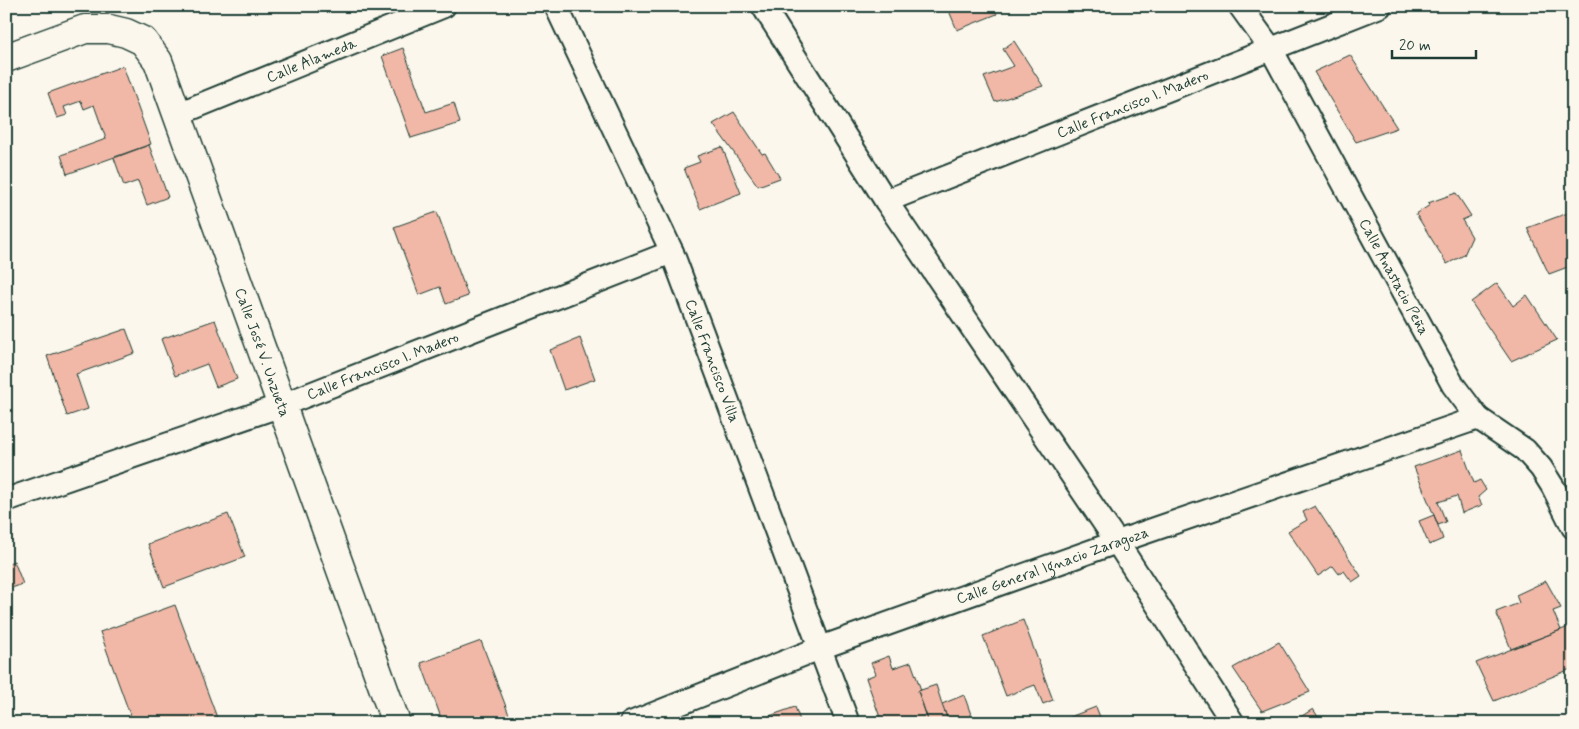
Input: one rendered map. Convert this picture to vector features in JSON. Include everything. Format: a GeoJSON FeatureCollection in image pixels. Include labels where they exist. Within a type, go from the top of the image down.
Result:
{"type":"FeatureCollection","features":[{"type":"Feature","properties":{"kind":"street","name":"Calle Alameda"},"geometry":{"type":"LineString","coordinates":[[178,114],[444,6]]}},
{"type":"Feature","properties":{"kind":"street","name":"Calle Francisco Villa"},"geometry":{"type":"LineString","coordinates":[[556,6],[672,252],[848,723]]}},
{"type":"Feature","properties":{"kind":"street"},"geometry":{"type":"LineString","coordinates":[[763,6],[886,201],[1117,542],[1233,723]]}},
{"type":"Feature","properties":{"kind":"street","name":"Calle Anastacio Peña"},"geometry":{"type":"LineString","coordinates":[[1240,6],[1271,49],[1453,385],[1478,418],[1525,450],[1541,468],[1573,527]]}},
{"type":"Feature","properties":{"kind":"street","name":"Calle Francisco I. Madero"},"geometry":{"type":"LineString","coordinates":[[886,201],[1380,6]]}},
{"type":"Feature","properties":{"kind":"street","name":"Calle José V. Unzueta"},"geometry":{"type":"LineString","coordinates":[[6,58],[85,29],[109,29],[126,33],[143,41],[158,61],[396,723]]}},
{"type":"Feature","properties":{"kind":"street","name":"Calle Francisco I. Madero"},"geometry":{"type":"LineString","coordinates":[[6,500],[282,405],[672,252]]}},
{"type":"Feature","properties":{"kind":"street","name":"Calle General Ignacio Zaragoza"},"geometry":{"type":"LineString","coordinates":[[630,723],[820,648],[1117,542],[1478,418]]}},
{"type":"Feature","properties":{"kind":"building"},"geometry":{"type":"Polygon","coordinates":[[[947,6],[992,6],[997,14],[957,30],[947,6]]]}},
{"type":"Feature","properties":{"kind":"building"},"geometry":{"type":"Polygon","coordinates":[[[1014,41],[1043,86],[995,102],[984,77],[1014,66],[1003,49],[1014,41]]]}},
{"type":"Feature","properties":{"kind":"building"},"geometry":{"type":"Polygon","coordinates":[[[403,48],[426,112],[454,103],[460,123],[411,138],[382,56],[403,48]]]}},
{"type":"Feature","properties":{"kind":"building"},"geometry":{"type":"Polygon","coordinates":[[[1350,55],[1397,128],[1356,142],[1314,72],[1350,55]]]}},
{"type":"Feature","properties":{"kind":"building"},"geometry":{"type":"Polygon","coordinates":[[[123,66],[151,144],[67,174],[61,155],[106,139],[94,105],[84,109],[81,101],[64,107],[67,115],[57,118],[48,93],[123,66]]]}},
{"type":"Feature","properties":{"kind":"building"},"geometry":{"type":"Polygon","coordinates":[[[734,112],[762,154],[765,153],[780,178],[758,186],[713,124],[734,112]]]}},
{"type":"Feature","properties":{"kind":"building"},"geometry":{"type":"Polygon","coordinates":[[[149,145],[168,197],[147,205],[138,181],[124,186],[114,158],[149,145]]]}},
{"type":"Feature","properties":{"kind":"building"},"geometry":{"type":"Polygon","coordinates":[[[722,147],[741,193],[700,209],[684,168],[700,162],[697,156],[722,147]]]}},
{"type":"Feature","properties":{"kind":"building"},"geometry":{"type":"Polygon","coordinates":[[[1456,193],[1471,216],[1462,220],[1472,237],[1464,255],[1447,264],[1416,214],[1430,205],[1428,203],[1456,193]]]}},
{"type":"Feature","properties":{"kind":"building"},"geometry":{"type":"Polygon","coordinates":[[[1573,211],[1573,265],[1549,274],[1527,228],[1573,211]]]}},
{"type":"Feature","properties":{"kind":"building"},"geometry":{"type":"Polygon","coordinates":[[[437,212],[468,296],[446,304],[440,287],[419,295],[394,227],[437,212]]]}},
{"type":"Feature","properties":{"kind":"building"},"geometry":{"type":"Polygon","coordinates":[[[1497,283],[1513,306],[1527,295],[1557,340],[1511,361],[1471,302],[1497,283]]]}},
{"type":"Feature","properties":{"kind":"building"},"geometry":{"type":"Polygon","coordinates":[[[215,320],[237,379],[216,387],[207,364],[175,376],[161,339],[215,320]]]}},
{"type":"Feature","properties":{"kind":"building"},"geometry":{"type":"Polygon","coordinates":[[[126,329],[135,353],[76,374],[88,409],[67,416],[47,356],[126,329]]]}},
{"type":"Feature","properties":{"kind":"building"},"geometry":{"type":"Polygon","coordinates":[[[580,338],[595,379],[564,390],[550,350],[580,338]]]}},
{"type":"Feature","properties":{"kind":"building"},"geometry":{"type":"Polygon","coordinates":[[[1462,450],[1474,483],[1480,480],[1486,490],[1478,497],[1482,505],[1462,513],[1457,496],[1438,502],[1446,522],[1438,525],[1414,467],[1462,450]]]}},
{"type":"Feature","properties":{"kind":"building"},"geometry":{"type":"Polygon","coordinates":[[[1315,506],[1361,576],[1352,582],[1344,571],[1339,574],[1333,566],[1318,576],[1288,531],[1307,520],[1303,512],[1315,506]]]}},
{"type":"Feature","properties":{"kind":"building"},"geometry":{"type":"Polygon","coordinates":[[[228,514],[245,557],[164,587],[148,544],[228,514]]]}},
{"type":"Feature","properties":{"kind":"building"},"geometry":{"type":"Polygon","coordinates":[[[1434,515],[1443,539],[1429,545],[1419,521],[1434,515]]]}},
{"type":"Feature","properties":{"kind":"building"},"geometry":{"type":"Polygon","coordinates":[[[14,561],[23,584],[6,590],[6,564],[14,561]]]}},
{"type":"Feature","properties":{"kind":"building"},"geometry":{"type":"Polygon","coordinates":[[[1546,581],[1561,608],[1553,611],[1561,630],[1511,649],[1496,612],[1519,603],[1516,595],[1546,581]]]}},
{"type":"Feature","properties":{"kind":"building"},"geometry":{"type":"Polygon","coordinates":[[[175,605],[219,723],[133,723],[100,632],[175,605]]]}},
{"type":"Feature","properties":{"kind":"building"},"geometry":{"type":"Polygon","coordinates":[[[1023,620],[1053,700],[1043,704],[1035,685],[1006,696],[983,636],[1023,620]]]}},
{"type":"Feature","properties":{"kind":"building"},"geometry":{"type":"Polygon","coordinates":[[[1571,626],[1573,628],[1573,668],[1494,701],[1476,663],[1571,626]]]}},
{"type":"Feature","properties":{"kind":"building"},"geometry":{"type":"Polygon","coordinates":[[[481,641],[511,720],[504,723],[443,723],[421,663],[481,641]]]}},
{"type":"Feature","properties":{"kind":"building"},"geometry":{"type":"Polygon","coordinates":[[[1279,642],[1310,692],[1262,711],[1233,668],[1279,642]]]}},
{"type":"Feature","properties":{"kind":"building"},"geometry":{"type":"Polygon","coordinates":[[[889,656],[893,668],[911,662],[921,690],[918,691],[929,723],[882,723],[866,678],[876,674],[871,663],[889,656]]]}},
{"type":"Feature","properties":{"kind":"building"},"geometry":{"type":"Polygon","coordinates":[[[936,685],[949,723],[929,723],[918,691],[936,685]]]}},
{"type":"Feature","properties":{"kind":"building"},"geometry":{"type":"Polygon","coordinates":[[[964,695],[974,723],[949,723],[942,704],[964,695]]]}},
{"type":"Feature","properties":{"kind":"building"},"geometry":{"type":"Polygon","coordinates":[[[795,707],[801,723],[762,723],[761,719],[795,707]]]}},
{"type":"Feature","properties":{"kind":"building"},"geometry":{"type":"Polygon","coordinates":[[[1096,707],[1102,722],[1072,723],[1070,717],[1096,707]]]}},
{"type":"Feature","properties":{"kind":"building"},"geometry":{"type":"Polygon","coordinates":[[[1313,709],[1322,723],[1291,723],[1313,709]]]}}]}
